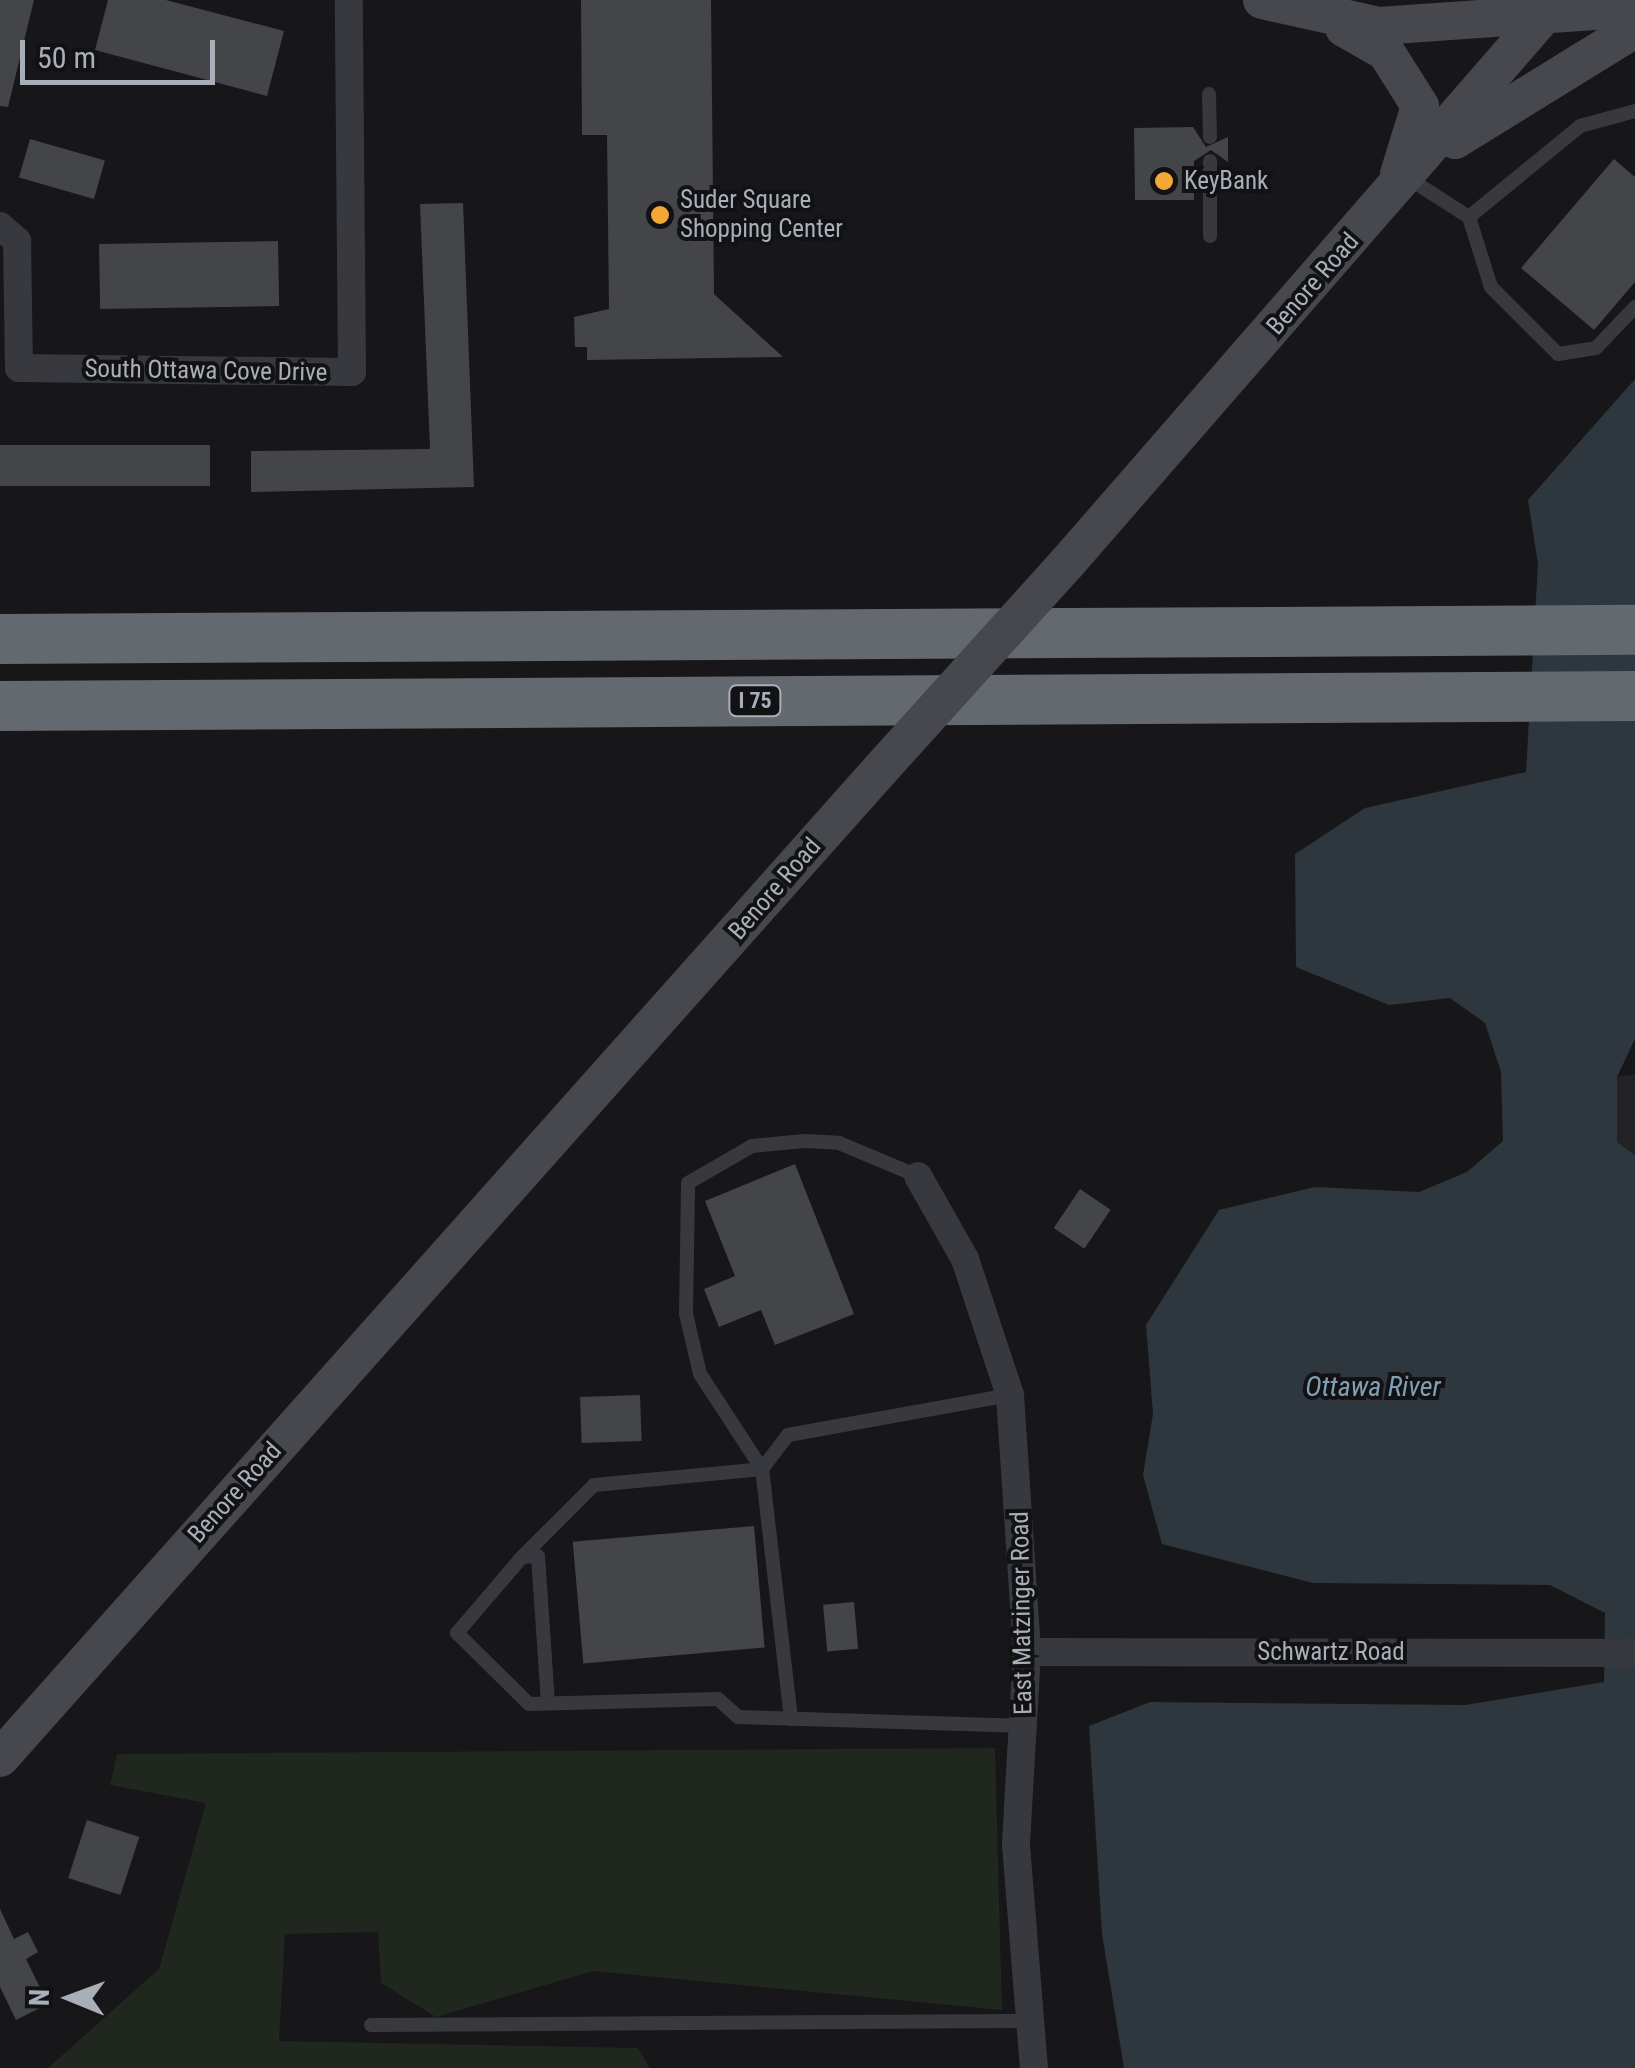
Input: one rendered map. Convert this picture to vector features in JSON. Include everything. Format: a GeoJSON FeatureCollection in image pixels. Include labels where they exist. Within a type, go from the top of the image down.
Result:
{"type":"FeatureCollection","features":[{"type":"Feature","properties":{"kind":"highway"},"geometry":{"type":"LineString","coordinates":[[0,638],[1635,630]]}},
{"type":"Feature","properties":{"kind":"highway","name":"I 75"},"geometry":{"type":"LineString","coordinates":[[0,706],[1635,696]]}},
{"type":"Feature","properties":{"kind":"main road"},"geometry":{"type":"LineString","coordinates":[[1262,0],[1324,18],[1386,52],[1420,106],[1406,179]]}},
{"type":"Feature","properties":{"kind":"main road"},"geometry":{"type":"LineString","coordinates":[[1324,18],[1363,12],[1635,8]]}},
{"type":"Feature","properties":{"kind":"main road","name":"Benore Road"},"geometry":{"type":"LineString","coordinates":[[0,1758],[1068,562],[1552,9]]}},
{"type":"Feature","properties":{"kind":"main road"},"geometry":{"type":"LineString","coordinates":[[1406,179],[1635,29]]}},
{"type":"Feature","properties":{"kind":"street","name":"South Ottawa Cove Drive"},"geometry":{"type":"LineString","coordinates":[[0,226],[17,241],[18,368],[352,372],[349,0]]}},
{"type":"Feature","properties":{"kind":"street","name":"East Matzinger Road"},"geometry":{"type":"LineString","coordinates":[[918,1176],[965,1258],[1010,1395],[1028,1652],[1016,1845],[1025,2021],[1034,2068]]}},
{"type":"Feature","properties":{"kind":"street","name":"Schwartz Road"},"geometry":{"type":"LineString","coordinates":[[1028,1652],[1635,1653]]}},
{"type":"Feature","properties":{"kind":"lane"},"geometry":{"type":"LineString","coordinates":[[1210,94],[1210,137]]}},
{"type":"Feature","properties":{"kind":"lane"},"geometry":{"type":"LineString","coordinates":[[1469,218],[1580,126],[1635,111]]}},
{"type":"Feature","properties":{"kind":"lane"},"geometry":{"type":"LineString","coordinates":[[1210,162],[1210,236]]}},
{"type":"Feature","properties":{"kind":"lane"},"geometry":{"type":"LineString","coordinates":[[1406,179],[1469,218],[1491,286],[1558,354],[1596,348],[1635,307]]}},
{"type":"Feature","properties":{"kind":"lane"},"geometry":{"type":"LineString","coordinates":[[791,1719],[762,1468],[700,1374],[686,1314],[688,1183],[752,1146],[805,1141],[839,1143],[918,1176]]}},
{"type":"Feature","properties":{"kind":"lane"},"geometry":{"type":"LineString","coordinates":[[1010,1395],[788,1435],[762,1468],[594,1485],[522,1557],[457,1634],[529,1704],[718,1699],[738,1717],[1023,1726]]}},
{"type":"Feature","properties":{"kind":"lane"},"geometry":{"type":"LineString","coordinates":[[522,1557],[538,1556],[548,1703]]}},
{"type":"Feature","properties":{"kind":"lane"},"geometry":{"type":"LineString","coordinates":[[371,2026],[1025,2021]]}},
{"type":"Feature","properties":{"kind":"shaded area"},"geometry":{"type":"Polygon","coordinates":[[[1635,1074],[1635,1155],[1617,1142],[1617,1077],[1635,1074]]]}},
{"type":"Feature","properties":{"kind":"shaded area"},"geometry":{"type":"Polygon","coordinates":[[[995,1748],[1002,2010],[593,1971],[436,2017],[381,1983],[378,1932],[285,1934],[279,2041],[638,2048],[650,2068],[48,2068],[159,1969],[206,1803],[110,1785],[117,1754],[995,1748]]]}},
{"type":"Feature","properties":{"kind":"water","name":"Ottawa River"},"geometry":{"type":"Polygon","coordinates":[[[1635,379],[1635,1039],[1617,1077],[1617,1142],[1635,1155],[1635,2068],[1124,2068],[1102,1934],[1089,1726],[1150,1702],[1465,1705],[1604,1682],[1605,1613],[1550,1585],[1313,1583],[1162,1544],[1143,1475],[1153,1414],[1146,1325],[1219,1210],[1315,1187],[1419,1192],[1467,1172],[1503,1141],[1501,1072],[1485,1023],[1450,998],[1389,1005],[1296,967],[1295,854],[1365,808],[1526,772],[1538,564],[1528,500],[1635,379]]]}},
{"type":"Feature","properties":{"kind":"building"},"geometry":{"type":"Polygon","coordinates":[[[0,0],[34,0],[8,107],[0,106],[0,0]]]}},
{"type":"Feature","properties":{"kind":"building"},"geometry":{"type":"Polygon","coordinates":[[[108,0],[166,0],[284,31],[267,96],[95,50],[108,0]]]}},
{"type":"Feature","properties":{"kind":"building","name":"Suder Square Shopping Center"},"geometry":{"type":"Polygon","coordinates":[[[581,0],[711,0],[714,294],[783,357],[587,360],[587,347],[575,347],[574,317],[609,309],[607,135],[582,135],[581,0]]]}},
{"type":"Feature","properties":{"kind":"building","name":"KeyBank"},"geometry":{"type":"Polygon","coordinates":[[[1193,127],[1206,147],[1228,137],[1228,162],[1211,150],[1194,161],[1194,200],[1135,200],[1134,128],[1193,127]]]}},
{"type":"Feature","properties":{"kind":"building"},"geometry":{"type":"Polygon","coordinates":[[[30,139],[105,160],[94,199],[19,177],[30,139]]]}},
{"type":"Feature","properties":{"kind":"building"},"geometry":{"type":"Polygon","coordinates":[[[1614,159],[1635,177],[1635,282],[1594,330],[1521,268],[1614,159]]]}},
{"type":"Feature","properties":{"kind":"building"},"geometry":{"type":"Polygon","coordinates":[[[463,203],[474,487],[251,492],[251,451],[430,449],[420,204],[463,203]]]}},
{"type":"Feature","properties":{"kind":"building"},"geometry":{"type":"Polygon","coordinates":[[[278,241],[279,306],[100,309],[99,244],[278,241]]]}},
{"type":"Feature","properties":{"kind":"building"},"geometry":{"type":"Polygon","coordinates":[[[0,445],[210,445],[210,486],[0,486],[0,445]]]}},
{"type":"Feature","properties":{"kind":"building"},"geometry":{"type":"Polygon","coordinates":[[[795,1164],[854,1314],[775,1345],[761,1310],[719,1327],[704,1289],[735,1276],[705,1201],[795,1164]]]}},
{"type":"Feature","properties":{"kind":"building"},"geometry":{"type":"Polygon","coordinates":[[[1080,1189],[1111,1210],[1084,1249],[1054,1228],[1080,1189]]]}},
{"type":"Feature","properties":{"kind":"building"},"geometry":{"type":"Polygon","coordinates":[[[640,1395],[642,1441],[582,1443],[580,1397],[640,1395]]]}},
{"type":"Feature","properties":{"kind":"building"},"geometry":{"type":"Polygon","coordinates":[[[754,1526],[765,1648],[583,1663],[573,1542],[754,1526]]]}},
{"type":"Feature","properties":{"kind":"building"},"geometry":{"type":"Polygon","coordinates":[[[854,1602],[858,1649],[827,1652],[823,1605],[854,1602]]]}},
{"type":"Feature","properties":{"kind":"building"},"geometry":{"type":"Polygon","coordinates":[[[87,1820],[139,1837],[120,1895],[68,1878],[87,1820]]]}},
{"type":"Feature","properties":{"kind":"building"},"geometry":{"type":"Polygon","coordinates":[[[0,1909],[14,1939],[28,1932],[38,1952],[26,1959],[48,2004],[16,2020],[0,1987],[0,1909]]]}},
{"type":"Feature","properties":{"kind":"place","name":"KeyBank"},"geometry":{"type":"Point","coordinates":[1164,181]}},
{"type":"Feature","properties":{"kind":"place","name":"Suder Square Shopping Center"},"geometry":{"type":"Point","coordinates":[660,215]}}]}
